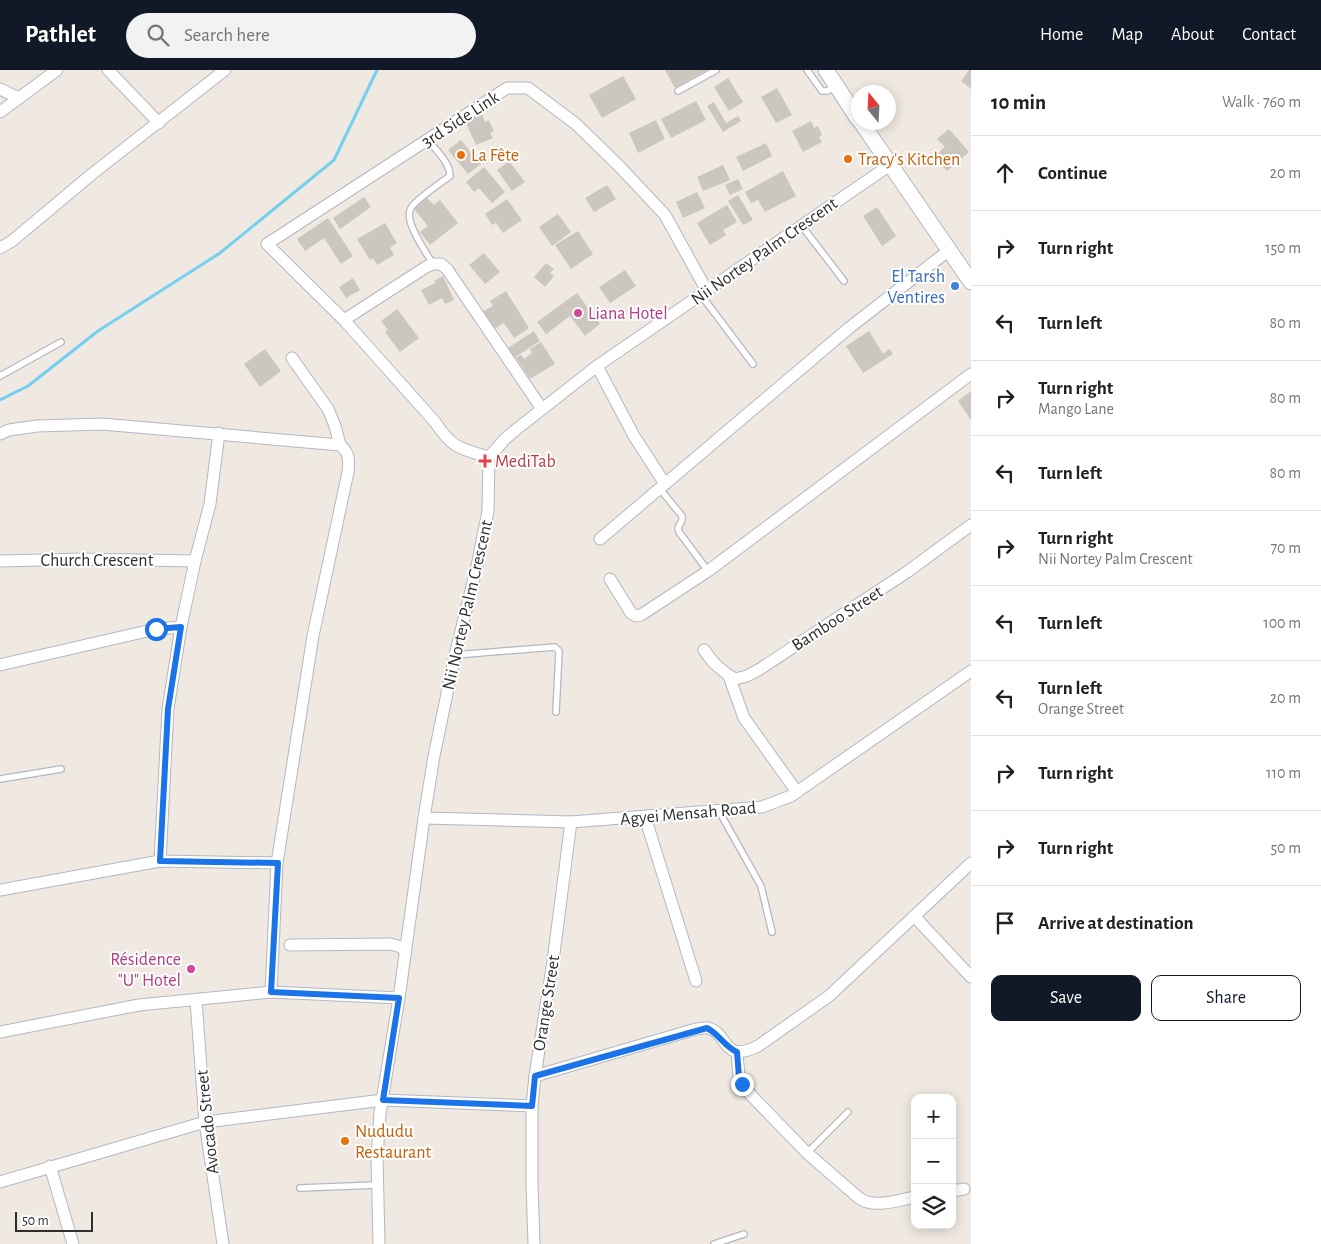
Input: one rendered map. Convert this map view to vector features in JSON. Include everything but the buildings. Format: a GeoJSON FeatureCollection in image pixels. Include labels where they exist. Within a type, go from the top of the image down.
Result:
{"type":"FeatureCollection","features":[{"type":"Feature","properties":{"kind":"street"},"geometry":{"type":"LineString","coordinates":[[0,112],[57,70]]}},
{"type":"Feature","properties":{"kind":"street"},"geometry":{"type":"LineString","coordinates":[[108,70],[159,123]]}},
{"type":"Feature","properties":{"kind":"street"},"geometry":{"type":"LineString","coordinates":[[0,248],[12,241],[92,174],[225,70]]}},
{"type":"Feature","properties":{"kind":"street"},"geometry":{"type":"LineString","coordinates":[[826,70],[851,108]]}},
{"type":"Feature","properties":{"kind":"street"},"geometry":{"type":"LineString","coordinates":[[0,88],[19,98]]}},
{"type":"Feature","properties":{"kind":"street","name":"3rd Side Link"},"geometry":{"type":"LineString","coordinates":[[344,320],[267,244],[507,88],[528,88],[576,124],[621,168],[665,216],[704,293]]}},
{"type":"Feature","properties":{"kind":"street"},"geometry":{"type":"LineString","coordinates":[[866,130],[971,282]]}},
{"type":"Feature","properties":{"kind":"street","name":"Nii Nortey Palm Crescent"},"geometry":{"type":"LineString","coordinates":[[379,1244],[377,1157],[383,1100],[424,818],[455,655],[477,566],[488,511],[489,457],[506,438],[597,366],[890,165]]}},
{"type":"Feature","properties":{"kind":"street"},"geometry":{"type":"LineString","coordinates":[[600,539],[849,328],[948,250]]}},
{"type":"Feature","properties":{"kind":"street"},"geometry":{"type":"LineString","coordinates":[[489,457],[454,446],[444,437],[435,422],[344,320],[426,267],[433,264],[441,264],[447,269],[542,410]]}},
{"type":"Feature","properties":{"kind":"street"},"geometry":{"type":"LineString","coordinates":[[292,358],[328,409],[336,426],[340,445]]}},
{"type":"Feature","properties":{"kind":"street"},"geometry":{"type":"LineString","coordinates":[[597,366],[663,486]]}},
{"type":"Feature","properties":{"kind":"street"},"geometry":{"type":"LineString","coordinates":[[610,579],[632,613],[636,616],[641,614],[708,571],[971,374]]}},
{"type":"Feature","properties":{"kind":"street"},"geometry":{"type":"LineString","coordinates":[[0,434],[10,430],[38,426],[102,424],[340,445],[345,449],[350,459],[313,636],[278,863],[271,992]]}},
{"type":"Feature","properties":{"kind":"street"},"geometry":{"type":"LineString","coordinates":[[160,861],[168,709],[181,627],[195,561],[210,504],[219,434]]}},
{"type":"Feature","properties":{"kind":"street","name":"Bamboo Street"},"geometry":{"type":"LineString","coordinates":[[729,676],[735,679],[747,676],[760,669],[907,572],[971,525]]}},
{"type":"Feature","properties":{"kind":"street","name":"Church Crescent"},"geometry":{"type":"LineString","coordinates":[[0,561],[83,559],[195,561]]}},
{"type":"Feature","properties":{"kind":"street"},"geometry":{"type":"LineString","coordinates":[[0,665],[156,629],[181,627]]}},
{"type":"Feature","properties":{"kind":"street"},"geometry":{"type":"LineString","coordinates":[[704,650],[713,664],[729,676],[744,718],[797,792]]}},
{"type":"Feature","properties":{"kind":"street","name":"Agyei Mensah Road"},"geometry":{"type":"LineString","coordinates":[[424,818],[571,822],[645,818],[762,807],[791,796],[971,670]]}},
{"type":"Feature","properties":{"kind":"street"},"geometry":{"type":"LineString","coordinates":[[645,818],[696,981]]}},
{"type":"Feature","properties":{"kind":"street","name":"Orange Street"},"geometry":{"type":"LineString","coordinates":[[534,1244],[532,1106],[571,822]]}},
{"type":"Feature","properties":{"kind":"street"},"geometry":{"type":"LineString","coordinates":[[0,890],[160,861],[278,863]]}},
{"type":"Feature","properties":{"kind":"street"},"geometry":{"type":"LineString","coordinates":[[535,1076],[707,1028],[715,1031],[731,1049],[737,1052],[748,1051],[829,996],[971,863]]}},
{"type":"Feature","properties":{"kind":"street"},"geometry":{"type":"LineString","coordinates":[[914,916],[971,977]]}},
{"type":"Feature","properties":{"kind":"street"},"geometry":{"type":"LineString","coordinates":[[290,945],[390,944],[401,947],[406,952]]}},
{"type":"Feature","properties":{"kind":"street"},"geometry":{"type":"LineString","coordinates":[[0,1031],[139,1005],[271,992],[399,998]]}},
{"type":"Feature","properties":{"kind":"street","name":"Avocado Street"},"geometry":{"type":"LineString","coordinates":[[196,1000],[205,1122],[223,1244]]}},
{"type":"Feature","properties":{"kind":"street"},"geometry":{"type":"LineString","coordinates":[[737,1052],[739,1077],[746,1091],[807,1153],[865,1203],[874,1204],[911,1198]]}},
{"type":"Feature","properties":{"kind":"street"},"geometry":{"type":"LineString","coordinates":[[0,1182],[205,1122],[383,1100],[532,1106]]}},
{"type":"Feature","properties":{"kind":"street"},"geometry":{"type":"LineString","coordinates":[[50,1166],[73,1244]]}},
{"type":"Feature","properties":{"kind":"lane"},"geometry":{"type":"LineString","coordinates":[[678,91],[716,70]]}},
{"type":"Feature","properties":{"kind":"lane"},"geometry":{"type":"LineString","coordinates":[[807,70],[822,91],[827,92],[837,87]]}},
{"type":"Feature","properties":{"kind":"lane"},"geometry":{"type":"LineString","coordinates":[[428,140],[448,165],[450,176],[411,207],[408,216],[433,264]]}},
{"type":"Feature","properties":{"kind":"lane"},"geometry":{"type":"LineString","coordinates":[[801,225],[844,281]]}},
{"type":"Feature","properties":{"kind":"lane"},"geometry":{"type":"LineString","coordinates":[[704,293],[753,364]]}},
{"type":"Feature","properties":{"kind":"lane"},"geometry":{"type":"LineString","coordinates":[[0,376],[61,342]]}},
{"type":"Feature","properties":{"kind":"lane"},"geometry":{"type":"LineString","coordinates":[[663,486],[682,516],[678,528],[679,532],[708,571]]}},
{"type":"Feature","properties":{"kind":"lane"},"geometry":{"type":"LineString","coordinates":[[455,655],[555,647],[559,652],[556,712]]}},
{"type":"Feature","properties":{"kind":"lane"},"geometry":{"type":"LineString","coordinates":[[0,780],[61,769]]}},
{"type":"Feature","properties":{"kind":"lane"},"geometry":{"type":"LineString","coordinates":[[719,811],[761,886],[772,932]]}},
{"type":"Feature","properties":{"kind":"lane"},"geometry":{"type":"LineString","coordinates":[[807,1153],[848,1112]]}},
{"type":"Feature","properties":{"kind":"lane"},"geometry":{"type":"LineString","coordinates":[[300,1188],[377,1185]]}},
{"type":"Feature","properties":{"kind":"lane"},"geometry":{"type":"LineString","coordinates":[[714,1244],[744,1234]]}},
{"type":"Feature","properties":{"kind":"waterway"},"geometry":{"type":"LineString","coordinates":[[0,400],[28,386],[98,331],[220,253],[334,160],[377,70]]}},
{"type":"Feature","properties":{"kind":"place","name":"La Fête"},"geometry":{"type":"Point","coordinates":[461,155]}},
{"type":"Feature","properties":{"kind":"place","name":"Tracy's Kitchen"},"geometry":{"type":"Point","coordinates":[848,159]}},
{"type":"Feature","properties":{"kind":"place","name":"El Tarsh Ventires"},"geometry":{"type":"Point","coordinates":[955,286]}},
{"type":"Feature","properties":{"kind":"place","name":"Liana Hotel"},"geometry":{"type":"Point","coordinates":[578,313]}},
{"type":"Feature","properties":{"kind":"place","name":"MediTab"},"geometry":{"type":"Point","coordinates":[485,461]}},
{"type":"Feature","properties":{"kind":"place","name":"Résidence \"U\" Hotel"},"geometry":{"type":"Point","coordinates":[191,969]}},
{"type":"Feature","properties":{"kind":"place","name":"Nududu Restaurant"},"geometry":{"type":"Point","coordinates":[345,1141]}},
{"type":"Feature","properties":{"kind":"route"},"geometry":{"type":"LineString","coordinates":[[156,629],[181,627],[168,709],[160,861],[278,863],[271,992],[399,998],[383,1100],[532,1106],[535,1076],[696,1029],[707,1028],[715,1031],[731,1049],[737,1052],[739,1077],[742,1084]]}}]}
